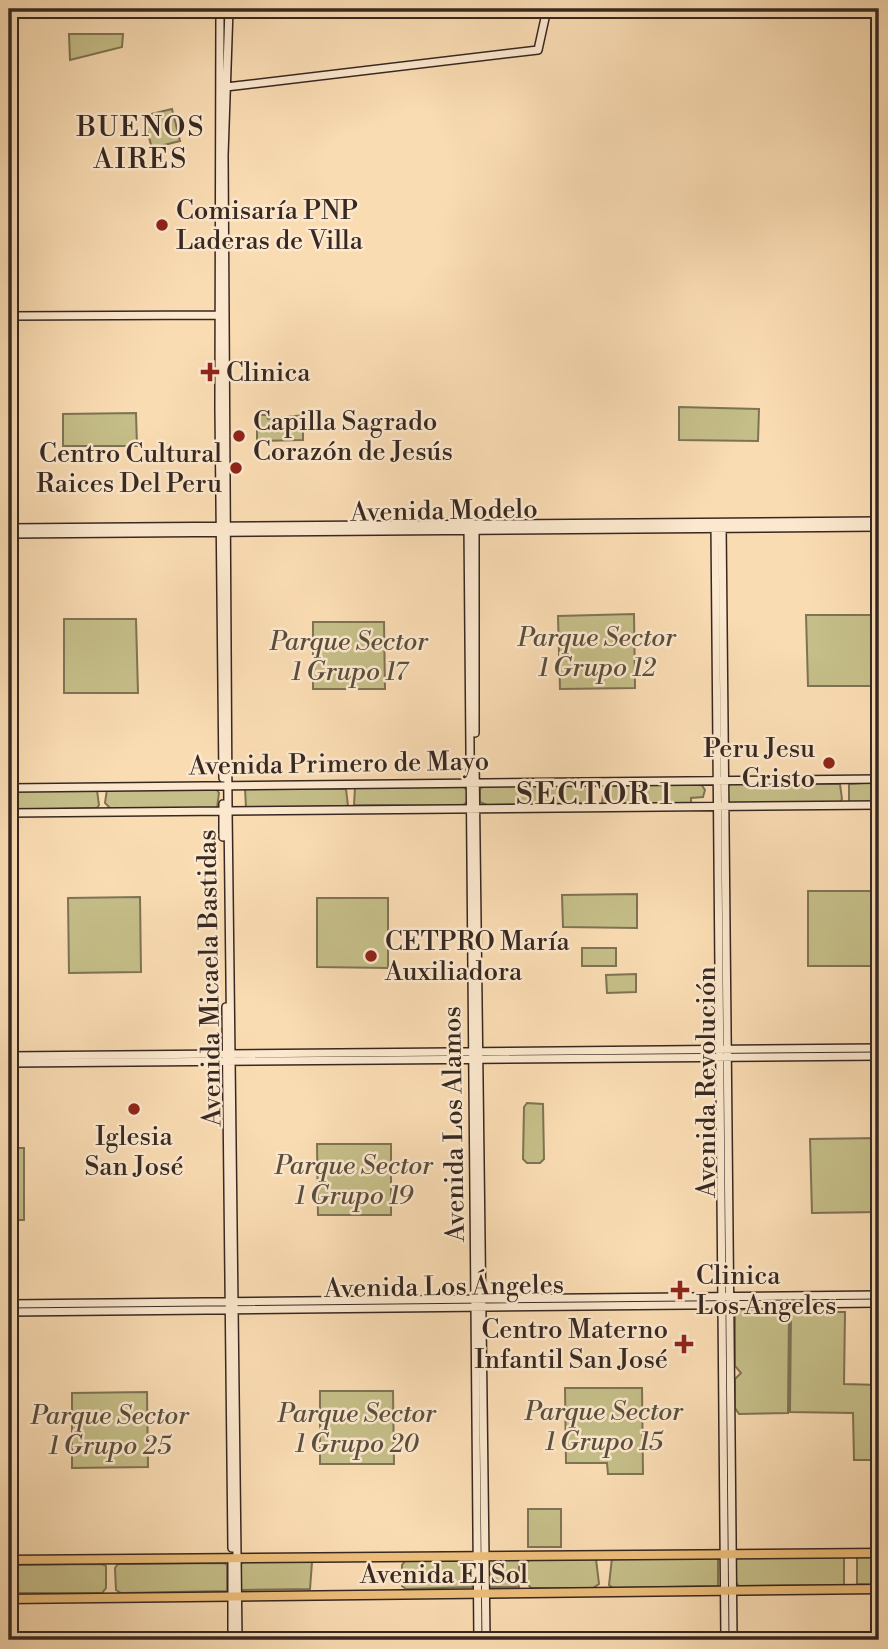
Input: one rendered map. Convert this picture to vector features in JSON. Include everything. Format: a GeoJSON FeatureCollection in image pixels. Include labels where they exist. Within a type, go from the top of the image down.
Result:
{"type":"FeatureCollection","features":[{"type":"Feature","properties":{"kind":"main road","name":"Avenida El Sol"},"geometry":{"type":"LineString","coordinates":[[9,1560],[879,1553]]}},
{"type":"Feature","properties":{"kind":"main road","name":"Avenida El Sol"},"geometry":{"type":"LineString","coordinates":[[9,1599],[879,1589]]}},
{"type":"Feature","properties":{"kind":"street"},"geometry":{"type":"LineString","coordinates":[[220,9],[225,88]]}},
{"type":"Feature","properties":{"kind":"street"},"geometry":{"type":"LineString","coordinates":[[225,88],[229,9]]}},
{"type":"Feature","properties":{"kind":"street"},"geometry":{"type":"LineString","coordinates":[[225,88],[538,50],[547,9]]}},
{"type":"Feature","properties":{"kind":"street","name":"Avenida Micaela Bastidas"},"geometry":{"type":"LineString","coordinates":[[225,88],[222,315],[225,811],[235,1558],[232,1640]]}},
{"type":"Feature","properties":{"kind":"street"},"geometry":{"type":"LineString","coordinates":[[9,316],[222,315]]}},
{"type":"Feature","properties":{"kind":"street","name":"Avenida Modelo"},"geometry":{"type":"LineString","coordinates":[[719,526],[879,521]]}},
{"type":"Feature","properties":{"kind":"street","name":"Avenida Revolución"},"geometry":{"type":"LineString","coordinates":[[719,526],[728,1553],[733,1640]]}},
{"type":"Feature","properties":{"kind":"street","name":"Avenida Modelo"},"geometry":{"type":"LineString","coordinates":[[9,528],[879,527]]}},
{"type":"Feature","properties":{"kind":"street","name":"Avenida Los Alamos"},"geometry":{"type":"LineString","coordinates":[[472,528],[481,1556],[486,1640]]}},
{"type":"Feature","properties":{"kind":"street","name":"Avenida Modelo"},"geometry":{"type":"LineString","coordinates":[[9,534],[224,529]]}},
{"type":"Feature","properties":{"kind":"street","name":"Avenida Primero de Mayo"},"geometry":{"type":"LineString","coordinates":[[9,788],[879,779]]}},
{"type":"Feature","properties":{"kind":"street","name":"Avenida Primero de Mayo"},"geometry":{"type":"LineString","coordinates":[[9,813],[879,805]]}},
{"type":"Feature","properties":{"kind":"street"},"geometry":{"type":"LineString","coordinates":[[9,1056],[477,1056],[879,1048]]}},
{"type":"Feature","properties":{"kind":"street"},"geometry":{"type":"LineString","coordinates":[[722,1052],[879,1056]]}},
{"type":"Feature","properties":{"kind":"street"},"geometry":{"type":"LineString","coordinates":[[9,1063],[229,1057]]}},
{"type":"Feature","properties":{"kind":"street","name":"Avenida Los Ángeles"},"geometry":{"type":"LineString","coordinates":[[9,1312],[879,1295]]}},
{"type":"Feature","properties":{"kind":"street","name":"Avenida Los Ángeles"},"geometry":{"type":"LineString","coordinates":[[725,1300],[879,1303]]}},
{"type":"Feature","properties":{"kind":"street","name":"Avenida Los Ángeles"},"geometry":{"type":"LineString","coordinates":[[9,1304],[232,1307]]}},
{"type":"Feature","properties":{"kind":"street","name":"Avenida Revolución"},"geometry":{"type":"LineString","coordinates":[[725,1640],[729,1592]]}},
{"type":"Feature","properties":{"kind":"street","name":"Avenida Los Alamos"},"geometry":{"type":"LineString","coordinates":[[478,1640],[482,1594]]}},
{"type":"Feature","properties":{"kind":"street","name":"Avenida Micaela Bastidas"},"geometry":{"type":"LineString","coordinates":[[235,1596],[238,1640]]}},
{"type":"Feature","properties":{"kind":"green space"},"geometry":{"type":"Polygon","coordinates":[[[69,34],[123,34],[122,47],[70,60],[69,34]]]}},
{"type":"Feature","properties":{"kind":"green space"},"geometry":{"type":"Polygon","coordinates":[[[172,109],[180,141],[152,148],[143,116],[172,109]]]}},
{"type":"Feature","properties":{"kind":"green space"},"geometry":{"type":"Polygon","coordinates":[[[679,407],[759,409],[758,441],[679,440],[679,407]]]}},
{"type":"Feature","properties":{"kind":"green space"},"geometry":{"type":"Polygon","coordinates":[[[136,413],[137,446],[63,446],[63,414],[136,413]]]}},
{"type":"Feature","properties":{"kind":"green space"},"geometry":{"type":"Polygon","coordinates":[[[257,415],[267,415],[268,419],[303,415],[303,440],[257,441],[257,415]]]}},
{"type":"Feature","properties":{"kind":"green space","name":"Parque Sector 1 Grupo 12"},"geometry":{"type":"Polygon","coordinates":[[[634,614],[635,688],[560,689],[558,616],[634,614]]]}},
{"type":"Feature","properties":{"kind":"green space"},"geometry":{"type":"Polygon","coordinates":[[[806,615],[879,615],[879,686],[808,686],[806,615]]]}},
{"type":"Feature","properties":{"kind":"green space"},"geometry":{"type":"Polygon","coordinates":[[[64,619],[136,619],[138,693],[64,693],[64,619]]]}},
{"type":"Feature","properties":{"kind":"green space","name":"Parque Sector 1 Grupo 17"},"geometry":{"type":"Polygon","coordinates":[[[313,622],[384,622],[385,689],[313,689],[313,622]]]}},
{"type":"Feature","properties":{"kind":"green space"},"geometry":{"type":"Polygon","coordinates":[[[879,782],[879,803],[849,802],[849,784],[879,782]]]}},
{"type":"Feature","properties":{"kind":"green space"},"geometry":{"type":"Polygon","coordinates":[[[701,784],[705,790],[703,797],[691,798],[691,803],[602,803],[604,786],[701,784]]]}},
{"type":"Feature","properties":{"kind":"green space"},"geometry":{"type":"Polygon","coordinates":[[[731,784],[840,784],[842,799],[839,803],[729,803],[727,787],[731,784]]]}},
{"type":"Feature","properties":{"kind":"green space"},"geometry":{"type":"Polygon","coordinates":[[[461,785],[467,790],[467,802],[462,806],[354,805],[355,788],[461,785]]]}},
{"type":"Feature","properties":{"kind":"green space"},"geometry":{"type":"Polygon","coordinates":[[[483,786],[591,786],[593,803],[487,805],[480,802],[480,789],[483,786]]]}},
{"type":"Feature","properties":{"kind":"green space"},"geometry":{"type":"Polygon","coordinates":[[[245,788],[346,789],[348,806],[246,808],[245,788]]]}},
{"type":"Feature","properties":{"kind":"green space"},"geometry":{"type":"Polygon","coordinates":[[[107,789],[216,789],[219,793],[217,808],[111,809],[105,803],[107,789]]]}},
{"type":"Feature","properties":{"kind":"green space"},"geometry":{"type":"Polygon","coordinates":[[[9,790],[97,790],[99,805],[97,808],[9,810],[9,790]]]}},
{"type":"Feature","properties":{"kind":"green space"},"geometry":{"type":"Polygon","coordinates":[[[808,891],[879,891],[879,966],[808,966],[808,891]]]}},
{"type":"Feature","properties":{"kind":"green space"},"geometry":{"type":"Polygon","coordinates":[[[637,894],[637,928],[563,927],[562,895],[637,894]]]}},
{"type":"Feature","properties":{"kind":"green space"},"geometry":{"type":"Polygon","coordinates":[[[140,897],[141,972],[69,973],[68,898],[140,897]]]}},
{"type":"Feature","properties":{"kind":"green space"},"geometry":{"type":"Polygon","coordinates":[[[317,898],[388,898],[388,968],[317,967],[317,898]]]}},
{"type":"Feature","properties":{"kind":"green space"},"geometry":{"type":"Polygon","coordinates":[[[582,948],[616,948],[616,966],[582,966],[582,948]]]}},
{"type":"Feature","properties":{"kind":"green space"},"geometry":{"type":"Polygon","coordinates":[[[636,974],[636,992],[607,993],[606,975],[636,974]]]}},
{"type":"Feature","properties":{"kind":"green space"},"geometry":{"type":"Polygon","coordinates":[[[527,1103],[543,1104],[544,1159],[540,1163],[527,1163],[523,1159],[524,1107],[527,1103]]]}},
{"type":"Feature","properties":{"kind":"green space"},"geometry":{"type":"Polygon","coordinates":[[[879,1138],[879,1212],[812,1213],[810,1139],[879,1138]]]}},
{"type":"Feature","properties":{"kind":"green space","name":"Parque Sector 1 Grupo 19"},"geometry":{"type":"Polygon","coordinates":[[[317,1144],[391,1144],[391,1215],[318,1215],[317,1144]]]}},
{"type":"Feature","properties":{"kind":"green space"},"geometry":{"type":"Polygon","coordinates":[[[9,1148],[24,1148],[24,1220],[9,1220],[9,1148]]]}},
{"type":"Feature","properties":{"kind":"green space"},"geometry":{"type":"Polygon","coordinates":[[[739,1309],[789,1310],[788,1413],[739,1414],[735,1408],[735,1379],[741,1373],[735,1366],[735,1312],[739,1309]]]}},
{"type":"Feature","properties":{"kind":"green space"},"geometry":{"type":"Polygon","coordinates":[[[791,1312],[845,1312],[844,1384],[879,1385],[879,1460],[854,1460],[853,1413],[790,1412],[791,1312]]]}},
{"type":"Feature","properties":{"kind":"green space","name":"Parque Sector 1 Grupo 15"},"geometry":{"type":"Polygon","coordinates":[[[565,1388],[642,1388],[643,1474],[608,1474],[607,1463],[566,1463],[565,1388]]]}},
{"type":"Feature","properties":{"kind":"green space","name":"Parque Sector 1 Grupo 20"},"geometry":{"type":"Polygon","coordinates":[[[320,1391],[393,1391],[394,1464],[320,1464],[320,1391]]]}},
{"type":"Feature","properties":{"kind":"green space","name":"Parque Sector 1 Grupo 25"},"geometry":{"type":"Polygon","coordinates":[[[147,1392],[148,1467],[72,1468],[72,1393],[147,1392]]]}},
{"type":"Feature","properties":{"kind":"green space"},"geometry":{"type":"Polygon","coordinates":[[[528,1509],[561,1509],[561,1547],[528,1547],[528,1509]]]}},
{"type":"Feature","properties":{"kind":"green space"},"geometry":{"type":"Polygon","coordinates":[[[879,1555],[879,1585],[857,1584],[857,1556],[879,1555]]]}},
{"type":"Feature","properties":{"kind":"green space"},"geometry":{"type":"Polygon","coordinates":[[[844,1556],[844,1585],[739,1586],[735,1582],[736,1557],[844,1556]]]}},
{"type":"Feature","properties":{"kind":"green space"},"geometry":{"type":"Polygon","coordinates":[[[718,1557],[718,1586],[613,1588],[609,1585],[612,1558],[718,1557]]]}},
{"type":"Feature","properties":{"kind":"green space"},"geometry":{"type":"Polygon","coordinates":[[[530,1559],[596,1559],[599,1584],[593,1588],[531,1588],[527,1583],[527,1563],[530,1559]]]}},
{"type":"Feature","properties":{"kind":"green space"},"geometry":{"type":"Polygon","coordinates":[[[488,1560],[519,1560],[519,1587],[489,1587],[488,1560]]]}},
{"type":"Feature","properties":{"kind":"green space"},"geometry":{"type":"Polygon","coordinates":[[[405,1561],[473,1562],[472,1587],[406,1589],[402,1586],[402,1565],[405,1561]]]}},
{"type":"Feature","properties":{"kind":"green space"},"geometry":{"type":"Polygon","coordinates":[[[243,1562],[312,1562],[310,1589],[241,1590],[240,1565],[243,1562]]]}},
{"type":"Feature","properties":{"kind":"green space"},"geometry":{"type":"Polygon","coordinates":[[[118,1564],[227,1565],[227,1591],[121,1593],[116,1590],[115,1568],[118,1564]]]}},
{"type":"Feature","properties":{"kind":"green space"},"geometry":{"type":"Polygon","coordinates":[[[9,1565],[106,1566],[106,1588],[102,1593],[9,1593],[9,1565]]]}},
{"type":"Feature","properties":{"kind":"place","name":"Comisaría PNP Laderas de Villa"},"geometry":{"type":"Point","coordinates":[162,225]}},
{"type":"Feature","properties":{"kind":"place","name":"Clinica"},"geometry":{"type":"Point","coordinates":[210,372]}},
{"type":"Feature","properties":{"kind":"place","name":"Capilla Sagrado Corazón de Jesús"},"geometry":{"type":"Point","coordinates":[239,436]}},
{"type":"Feature","properties":{"kind":"place","name":"Centro Cultural Raices Del Peru"},"geometry":{"type":"Point","coordinates":[236,468]}},
{"type":"Feature","properties":{"kind":"place","name":"Peru Jesu Cristo"},"geometry":{"type":"Point","coordinates":[829,763]}},
{"type":"Feature","properties":{"kind":"place","name":"CETPRO María Auxiliadora"},"geometry":{"type":"Point","coordinates":[371,956]}},
{"type":"Feature","properties":{"kind":"place","name":"Iglesia San José"},"geometry":{"type":"Point","coordinates":[134,1109]}},
{"type":"Feature","properties":{"kind":"place","name":"Clinica Los Angeles"},"geometry":{"type":"Point","coordinates":[680,1290]}},
{"type":"Feature","properties":{"kind":"place","name":"Centro Materno Infantil San José"},"geometry":{"type":"Point","coordinates":[684,1344]}},
{"type":"Feature","properties":{"kind":"district","name":"BUENOS AIRES"},"geometry":{"type":"Point","coordinates":[141,142]}},
{"type":"Feature","properties":{"kind":"district","name":"SECTOR 1"},"geometry":{"type":"Point","coordinates":[595,794]}}]}
